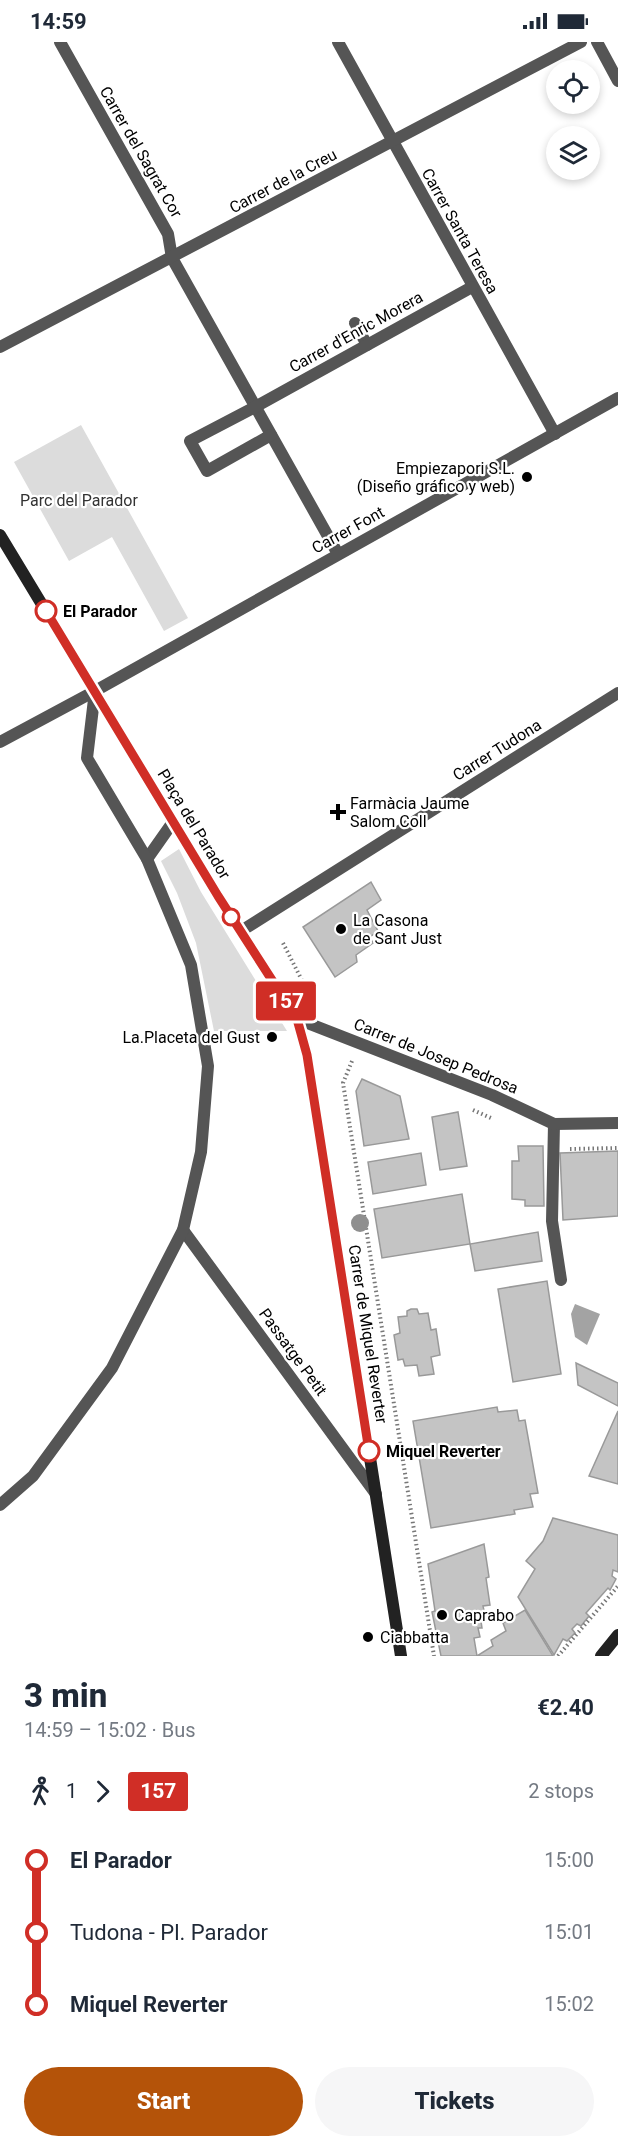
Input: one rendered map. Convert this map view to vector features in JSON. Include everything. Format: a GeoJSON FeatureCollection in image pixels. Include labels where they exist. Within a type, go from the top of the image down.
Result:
{"type":"FeatureCollection","features":[{"type":"Feature","properties":{"kind":"street","name":"Carrer del Sagrat Cor"},"geometry":{"type":"LineString","coordinates":[[60,42],[168,234],[172,258],[338,554]]}},
{"type":"Feature","properties":{"kind":"street","name":"Carrer Santa Teresa"},"geometry":{"type":"LineString","coordinates":[[338,42],[555,434]]}},
{"type":"Feature","properties":{"kind":"street","name":"Carrer de la Creu"},"geometry":{"type":"LineString","coordinates":[[0,347],[581,42]]}},
{"type":"Feature","properties":{"kind":"street"},"geometry":{"type":"LineString","coordinates":[[597,42],[618,81]]}},
{"type":"Feature","properties":{"kind":"street","name":"Carrer d'Enric Morera"},"geometry":{"type":"LineString","coordinates":[[255,407],[472,286]]}},
{"type":"Feature","properties":{"kind":"street"},"geometry":{"type":"LineString","coordinates":[[355,322],[367,345]]}},
{"type":"Feature","properties":{"kind":"street","name":"Carrer Font"},"geometry":{"type":"LineString","coordinates":[[0,742],[95,692],[618,398]]}},
{"type":"Feature","properties":{"kind":"street"},"geometry":{"type":"LineString","coordinates":[[255,407],[190,441],[207,471],[271,435]]}},
{"type":"Feature","properties":{"kind":"street","name":"Plaça del Parador"},"geometry":{"type":"LineString","coordinates":[[0,535],[173,822],[297,1019]]}},
{"type":"Feature","properties":{"kind":"street"},"geometry":{"type":"LineString","coordinates":[[0,1505],[33,1476],[112,1368],[183,1230],[201,1152],[208,1066],[191,965],[147,859],[87,758],[95,692]]}},
{"type":"Feature","properties":{"kind":"street","name":"Carrer Tudona"},"geometry":{"type":"LineString","coordinates":[[241,932],[618,693]]}},
{"type":"Feature","properties":{"kind":"street"},"geometry":{"type":"LineString","coordinates":[[147,859],[173,822]]}},
{"type":"Feature","properties":{"kind":"street","name":"Carrer de Josep Pedrosa"},"geometry":{"type":"LineString","coordinates":[[297,1019],[492,1095],[554,1124],[618,1124]]}},
{"type":"Feature","properties":{"kind":"street","name":"Carrer de Miquel Reverter"},"geometry":{"type":"LineString","coordinates":[[297,1019],[307,1055],[401,1656]]}},
{"type":"Feature","properties":{"kind":"street"},"geometry":{"type":"LineString","coordinates":[[554,1124],[552,1221],[561,1280]]}},
{"type":"Feature","properties":{"kind":"street","name":"Passatge Petit"},"geometry":{"type":"LineString","coordinates":[[183,1230],[376,1494]]}},
{"type":"Feature","properties":{"kind":"street"},"geometry":{"type":"LineString","coordinates":[[601,1656],[618,1635]]}},
{"type":"Feature","properties":{"kind":"path"},"geometry":{"type":"LineString","coordinates":[[362,1065],[351,1060],[343,1083],[434,1656]]}},
{"type":"Feature","properties":{"kind":"path"},"geometry":{"type":"LineString","coordinates":[[468,1109],[500,1122]]}},
{"type":"Feature","properties":{"kind":"path"},"geometry":{"type":"LineString","coordinates":[[553,1144],[572,1150],[618,1148]]}},
{"type":"Feature","properties":{"kind":"path"},"geometry":{"type":"LineString","coordinates":[[558,1656],[618,1586]]}},
{"type":"Feature","properties":{"kind":"green space","name":"Parc del Parador"},"geometry":{"type":"Polygon","coordinates":[[[81,425],[188,618],[164,631],[112,537],[69,561],[14,462],[81,425]]]}},
{"type":"Feature","properties":{"kind":"green space"},"geometry":{"type":"Polygon","coordinates":[[[179,849],[201,892],[287,1031],[214,1031],[196,943],[177,893],[161,861],[179,849]]]}},
{"type":"Feature","properties":{"kind":"shaded area"},"geometry":{"type":"Polygon","coordinates":[[[575,1304],[600,1314],[587,1345],[575,1337],[571,1314],[575,1304]]]}},
{"type":"Feature","properties":{"kind":"building","name":"La Casona de Sant Just"},"geometry":{"type":"Polygon","coordinates":[[[371,882],[381,900],[367,910],[378,931],[370,937],[373,943],[356,955],[357,962],[335,977],[303,927],[371,882]]]}},
{"type":"Feature","properties":{"kind":"building"},"geometry":{"type":"Polygon","coordinates":[[[362,1079],[400,1096],[409,1139],[364,1146],[356,1091],[362,1079]]]}},
{"type":"Feature","properties":{"kind":"building"},"geometry":{"type":"Polygon","coordinates":[[[458,1112],[467,1166],[440,1170],[432,1117],[458,1112]]]}},
{"type":"Feature","properties":{"kind":"building"},"geometry":{"type":"Polygon","coordinates":[[[518,1146],[543,1146],[544,1206],[525,1206],[525,1200],[512,1199],[512,1161],[519,1161],[518,1146]]]}},
{"type":"Feature","properties":{"kind":"building"},"geometry":{"type":"Polygon","coordinates":[[[618,1151],[618,1216],[563,1220],[560,1153],[618,1151]]]}},
{"type":"Feature","properties":{"kind":"building"},"geometry":{"type":"Polygon","coordinates":[[[421,1153],[426,1185],[373,1194],[368,1162],[421,1153]]]}},
{"type":"Feature","properties":{"kind":"building"},"geometry":{"type":"Polygon","coordinates":[[[462,1194],[470,1244],[382,1258],[374,1209],[462,1194]]]}},
{"type":"Feature","properties":{"kind":"building"},"geometry":{"type":"Polygon","coordinates":[[[538,1232],[542,1261],[475,1271],[470,1244],[538,1232]]]}},
{"type":"Feature","properties":{"kind":"building"},"geometry":{"type":"Polygon","coordinates":[[[547,1281],[561,1374],[513,1382],[498,1289],[547,1281]]]}},
{"type":"Feature","properties":{"kind":"building"},"geometry":{"type":"Polygon","coordinates":[[[417,1309],[419,1314],[428,1313],[431,1330],[436,1329],[440,1355],[431,1357],[434,1374],[419,1376],[417,1365],[405,1366],[403,1359],[398,1360],[394,1335],[400,1333],[398,1317],[407,1316],[407,1311],[417,1309]]]}},
{"type":"Feature","properties":{"kind":"building"},"geometry":{"type":"Polygon","coordinates":[[[576,1363],[618,1383],[618,1406],[578,1385],[576,1363]]]}},
{"type":"Feature","properties":{"kind":"building"},"geometry":{"type":"Polygon","coordinates":[[[497,1407],[498,1412],[517,1410],[519,1421],[525,1420],[538,1493],[530,1494],[533,1507],[514,1510],[515,1514],[431,1528],[413,1421],[497,1407]]]}},
{"type":"Feature","properties":{"kind":"building"},"geometry":{"type":"Polygon","coordinates":[[[618,1411],[618,1484],[589,1476],[618,1411]]]}},
{"type":"Feature","properties":{"kind":"building"},"geometry":{"type":"Polygon","coordinates":[[[553,1518],[618,1535],[618,1572],[613,1570],[612,1576],[616,1579],[610,1590],[608,1588],[586,1613],[589,1616],[581,1626],[577,1624],[572,1629],[575,1633],[567,1641],[563,1639],[554,1655],[518,1597],[535,1569],[526,1561],[543,1541],[553,1518]]]}},
{"type":"Feature","properties":{"kind":"building"},"geometry":{"type":"Polygon","coordinates":[[[484,1544],[490,1605],[483,1606],[486,1620],[481,1621],[482,1628],[478,1628],[480,1637],[474,1638],[477,1656],[441,1656],[432,1612],[435,1611],[428,1564],[484,1544]]]}},
{"type":"Feature","properties":{"kind":"building"},"geometry":{"type":"Polygon","coordinates":[[[525,1610],[553,1656],[477,1656],[493,1646],[491,1640],[506,1631],[503,1623],[525,1610]]]}},
{"type":"Feature","properties":{"kind":"bus line","name":"157"},"geometry":{"type":"LineString","coordinates":[[46,611],[218,896],[297,1019],[307,1055],[369,1451]]}},
{"type":"Feature","properties":{"kind":"place","name":"Empiezapori S.L. (Diseño gráfico y web)"},"geometry":{"type":"Point","coordinates":[527,477]}},
{"type":"Feature","properties":{"kind":"place","name":"El Parador"},"geometry":{"type":"Point","coordinates":[46,611]}},
{"type":"Feature","properties":{"kind":"place","name":"Farmàcia Jaume Salom Coll"},"geometry":{"type":"Point","coordinates":[338,812]}},
{"type":"Feature","properties":{"kind":"place","name":"La Casona de Sant Just"},"geometry":{"type":"Point","coordinates":[341,929]}},
{"type":"Feature","properties":{"kind":"place","name":"La.Placeta del Gust"},"geometry":{"type":"Point","coordinates":[272,1037]}},
{"type":"Feature","properties":{"kind":"place","name":"Miquel Reverter"},"geometry":{"type":"Point","coordinates":[369,1451]}},
{"type":"Feature","properties":{"kind":"place","name":"Caprabo"},"geometry":{"type":"Point","coordinates":[442,1615]}},
{"type":"Feature","properties":{"kind":"place","name":"Ciabbatta"},"geometry":{"type":"Point","coordinates":[368,1637]}}]}
